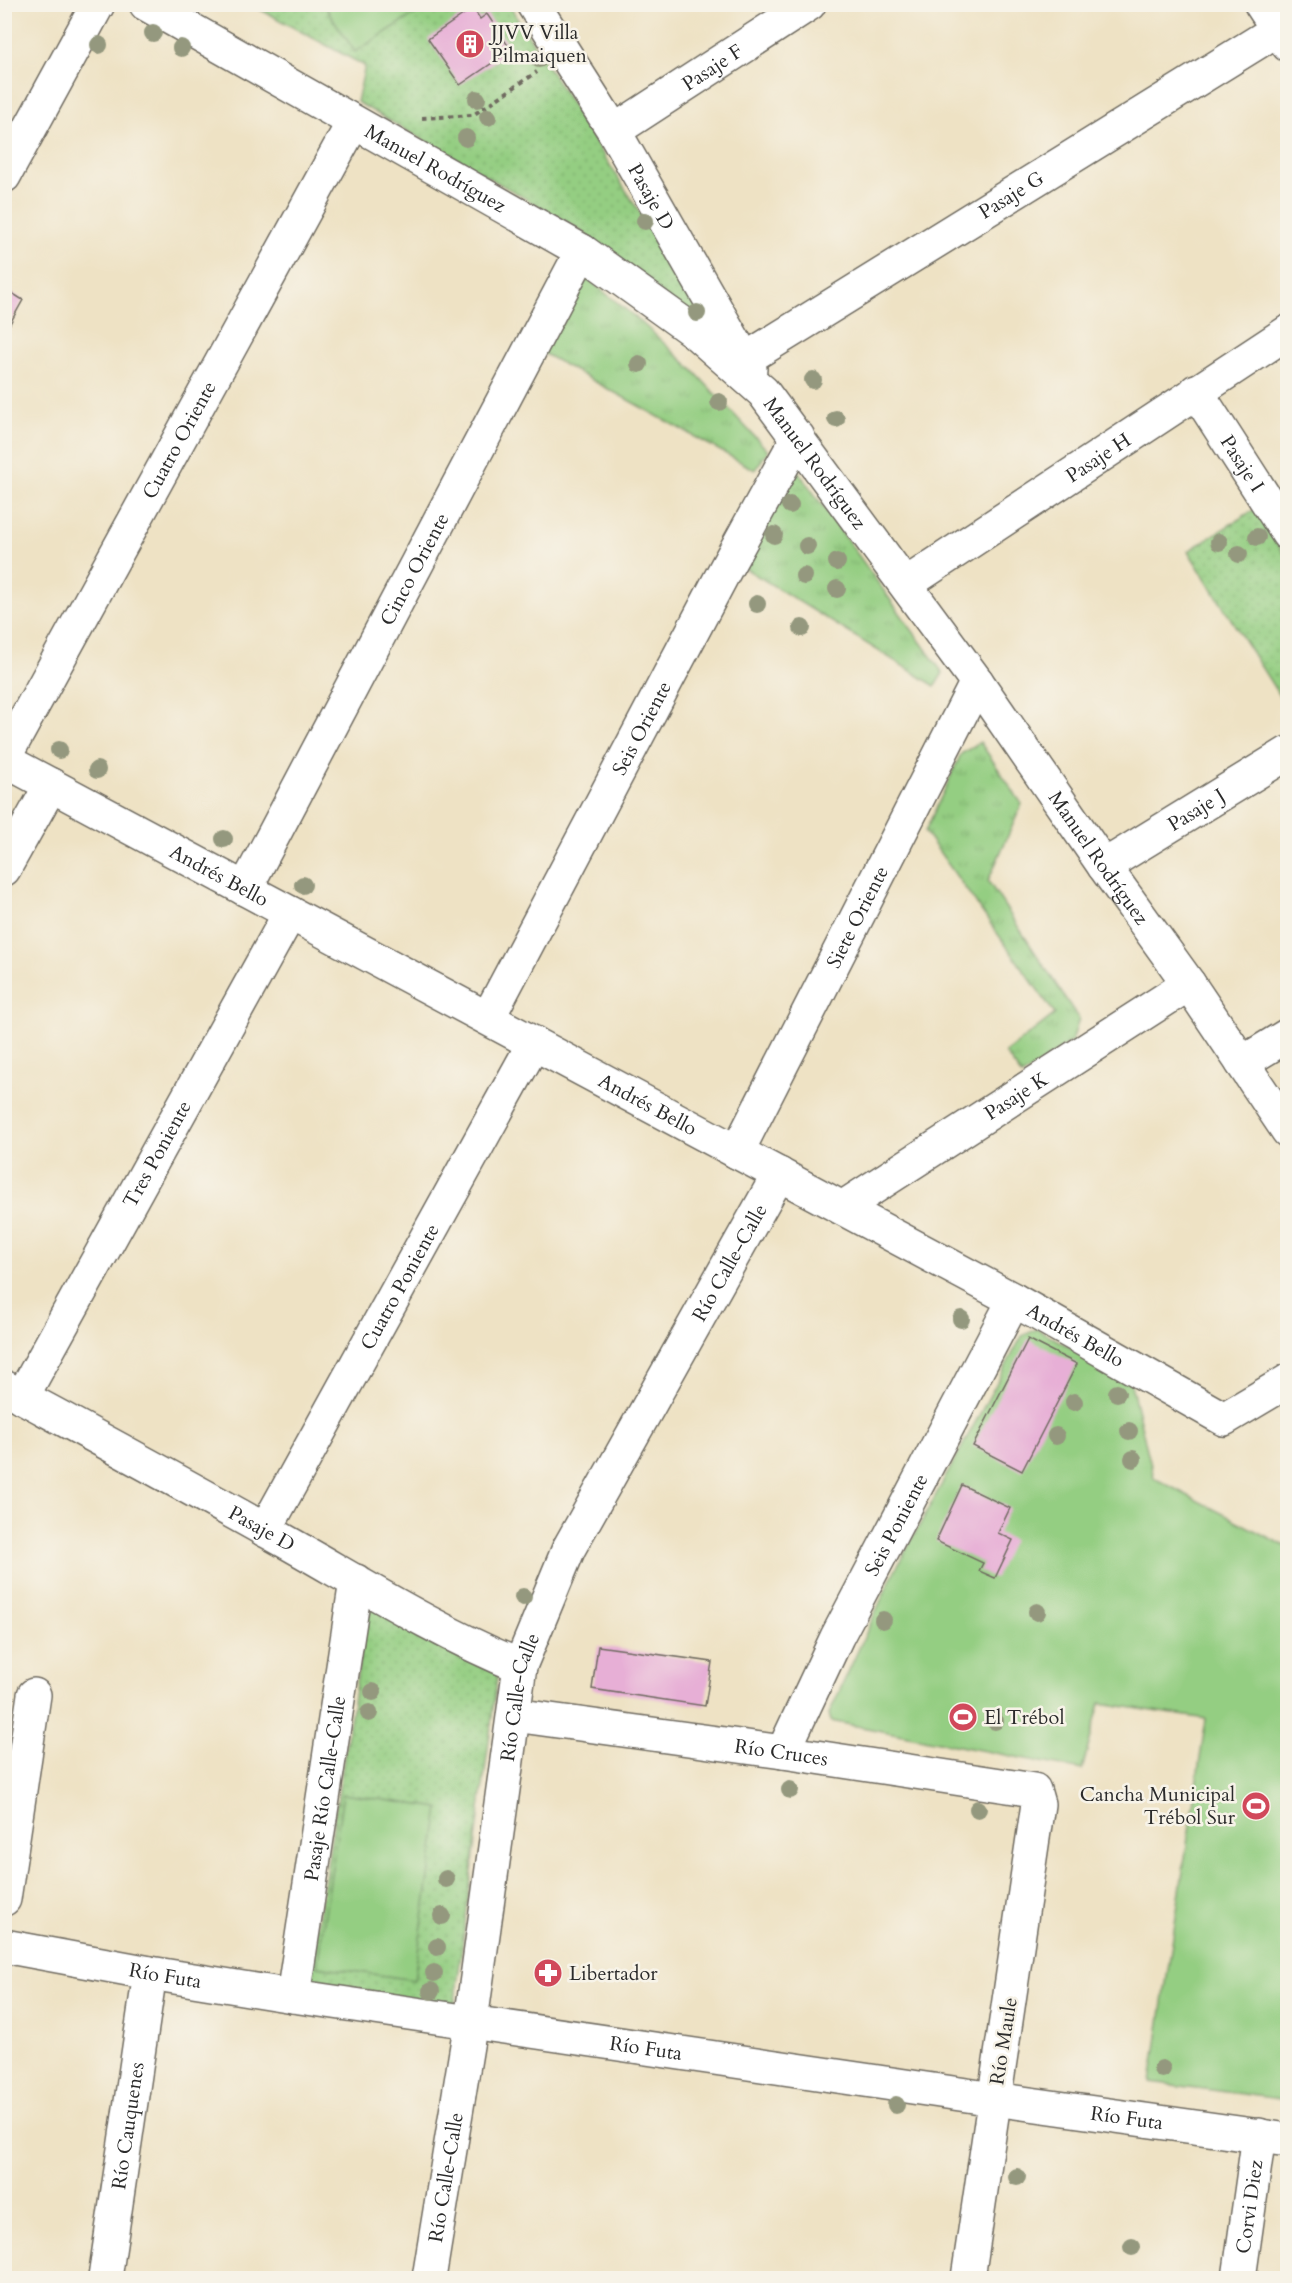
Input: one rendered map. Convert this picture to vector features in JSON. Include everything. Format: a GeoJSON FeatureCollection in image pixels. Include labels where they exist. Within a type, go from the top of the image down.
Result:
{"type":"FeatureCollection","features":[{"type":"Feature","properties":{"kind":"street"},"geometry":{"type":"LineString","coordinates":[[4,176],[98,4]]}},
{"type":"Feature","properties":{"kind":"street","name":"Manuel Rodríguez"},"geometry":{"type":"LineString","coordinates":[[146,4],[582,251],[696,333],[763,392],[977,682],[1189,984],[1287,1131]]}},
{"type":"Feature","properties":{"kind":"street","name":"Pasaje D"},"geometry":{"type":"LineString","coordinates":[[533,4],[614,131],[763,392]]}},
{"type":"Feature","properties":{"kind":"street","name":"Pasaje F"},"geometry":{"type":"LineString","coordinates":[[614,131],[809,4]]}},
{"type":"Feature","properties":{"kind":"street","name":"Pasaje G"},"geometry":{"type":"LineString","coordinates":[[744,360],[1275,26]]}},
{"type":"Feature","properties":{"kind":"street","name":"Cuatro Oriente"},"geometry":{"type":"LineString","coordinates":[[4,759],[353,123]]}},
{"type":"Feature","properties":{"kind":"street","name":"Cinco Oriente"},"geometry":{"type":"LineString","coordinates":[[245,889],[582,251]]}},
{"type":"Feature","properties":{"kind":"street","name":"Pasaje H"},"geometry":{"type":"LineString","coordinates":[[906,584],[1287,332]]}},
{"type":"Feature","properties":{"kind":"street","name":"Pasaje I"},"geometry":{"type":"LineString","coordinates":[[1196,391],[1287,534]]}},
{"type":"Feature","properties":{"kind":"street","name":"Seis Oriente"},"geometry":{"type":"LineString","coordinates":[[488,1018],[726,568],[798,437]]}},
{"type":"Feature","properties":{"kind":"street","name":"Siete Oriente"},"geometry":{"type":"LineString","coordinates":[[737,1152],[977,682]]}},
{"type":"Feature","properties":{"kind":"street","name":"Pasaje J"},"geometry":{"type":"LineString","coordinates":[[1104,866],[1287,753]]}},
{"type":"Feature","properties":{"kind":"street","name":"Andrés Bello"},"geometry":{"type":"LineString","coordinates":[[4,759],[1014,1300],[1224,1419],[1287,1381]]}},
{"type":"Feature","properties":{"kind":"street"},"geometry":{"type":"LineString","coordinates":[[4,869],[51,785]]}},
{"type":"Feature","properties":{"kind":"street","name":"Tres Poniente"},"geometry":{"type":"LineString","coordinates":[[13,1392],[290,912]]}},
{"type":"Feature","properties":{"kind":"street","name":"Pasaje K"},"geometry":{"type":"LineString","coordinates":[[842,1208],[1189,984]]}},
{"type":"Feature","properties":{"kind":"street"},"geometry":{"type":"LineString","coordinates":[[1242,1063],[1287,1035]]}},
{"type":"Feature","properties":{"kind":"street","name":"Cuatro Poniente"},"geometry":{"type":"LineString","coordinates":[[265,1530],[534,1043]]}},
{"type":"Feature","properties":{"kind":"street","name":"Río Calle-Calle"},"geometry":{"type":"LineString","coordinates":[[429,2278],[471,2021],[520,1666],[569,1548],[779,1174]]}},
{"type":"Feature","properties":{"kind":"street","name":"Seis Poniente"},"geometry":{"type":"LineString","coordinates":[[783,1752],[837,1637],[1014,1300]]}},
{"type":"Feature","properties":{"kind":"street","name":"Pasaje D"},"geometry":{"type":"LineString","coordinates":[[13,1392],[474,1646],[520,1666]]}},
{"type":"Feature","properties":{"kind":"street","name":"Pasaje Río Calle-Calle"},"geometry":{"type":"LineString","coordinates":[[293,1996],[356,1581]]}},
{"type":"Feature","properties":{"kind":"street"},"geometry":{"type":"LineString","coordinates":[[4,1899],[34,1695]]}},
{"type":"Feature","properties":{"kind":"street","name":"Río Cruces"},"geometry":{"type":"LineString","coordinates":[[514,1715],[1034,1790],[1038,1804]]}},
{"type":"Feature","properties":{"kind":"street","name":"Río Maule"},"geometry":{"type":"LineString","coordinates":[[968,2278],[1038,1804]]}},
{"type":"Feature","properties":{"kind":"street","name":"Río Futa"},"geometry":{"type":"LineString","coordinates":[[4,1946],[293,1996],[1273,2138]]}},
{"type":"Feature","properties":{"kind":"street","name":"Río Cauquenes"},"geometry":{"type":"LineString","coordinates":[[105,2278],[150,1973]]}},
{"type":"Feature","properties":{"kind":"street","name":"Corvi Diez"},"geometry":{"type":"LineString","coordinates":[[1239,2278],[1273,2138]]}},
{"type":"Feature","properties":{"kind":"path"},"geometry":{"type":"LineString","coordinates":[[417,118],[473,115],[565,53]]}},
{"type":"Feature","properties":{"kind":"green space"},"geometry":{"type":"Polygon","coordinates":[[[250,4],[509,5],[710,324],[704,327],[577,228],[357,102],[365,66],[250,4]]]}},
{"type":"Feature","properties":{"kind":"green space"},"geometry":{"type":"Polygon","coordinates":[[[324,5],[429,5],[355,52],[324,5]]]}},
{"type":"Feature","properties":{"kind":"green space"},"geometry":{"type":"Polygon","coordinates":[[[587,278],[641,322],[692,369],[768,451],[755,470],[541,352],[587,278]]]}},
{"type":"Feature","properties":{"kind":"green space"},"geometry":{"type":"Polygon","coordinates":[[[797,470],[943,673],[935,686],[743,567],[797,470]]]}},
{"type":"Feature","properties":{"kind":"green space"},"geometry":{"type":"Polygon","coordinates":[[[1255,509],[1287,558],[1287,708],[1188,551],[1255,509]]]}},
{"type":"Feature","properties":{"kind":"green space"},"geometry":{"type":"Polygon","coordinates":[[[980,742],[1022,804],[988,881],[1079,1019],[1072,1041],[1022,1076],[1005,1053],[1055,1014],[925,832],[961,754],[980,742]]]}},
{"type":"Feature","properties":{"kind":"green space","name":"El Trébol"},"geometry":{"type":"Polygon","coordinates":[[[1037,1329],[1130,1380],[1154,1478],[1287,1547],[1287,2100],[1151,2082],[1206,1719],[1100,1703],[1082,1770],[831,1721],[829,1714],[892,1576],[1022,1336],[1037,1329]]]}},
{"type":"Feature","properties":{"kind":"green space"},"geometry":{"type":"Polygon","coordinates":[[[369,1601],[498,1671],[454,2009],[308,1985],[369,1601]]]}},
{"type":"Feature","properties":{"kind":"green space"},"geometry":{"type":"Polygon","coordinates":[[[343,1794],[439,1808],[414,1980],[317,1966],[343,1794]]]}},
{"type":"Feature","properties":{"kind":"building","name":"JJVV Villa Pilmaiquen"},"geometry":{"type":"Polygon","coordinates":[[[473,8],[480,19],[487,14],[511,50],[460,85],[428,39],[473,8]]]}},
{"type":"Feature","properties":{"kind":"building"},"geometry":{"type":"Polygon","coordinates":[[[4,288],[23,300],[4,334],[4,288]]]}},
{"type":"Feature","properties":{"kind":"building"},"geometry":{"type":"Polygon","coordinates":[[[1028,1339],[1077,1364],[1022,1471],[973,1446],[1028,1339]]]}},
{"type":"Feature","properties":{"kind":"building"},"geometry":{"type":"Polygon","coordinates":[[[962,1485],[1010,1508],[998,1533],[1013,1540],[995,1578],[979,1571],[983,1563],[936,1541],[962,1485]]]}},
{"type":"Feature","properties":{"kind":"building"},"geometry":{"type":"Polygon","coordinates":[[[598,1646],[712,1662],[705,1706],[592,1689],[598,1646]]]}},
{"type":"Feature","properties":{"kind":"place","name":"JJVV Villa Pilmaiquen"},"geometry":{"type":"Point","coordinates":[470,44]}},
{"type":"Feature","properties":{"kind":"place","name":"El Trébol"},"geometry":{"type":"Point","coordinates":[963,1717]}},
{"type":"Feature","properties":{"kind":"place","name":"Cancha Municipal Trébol Sur"},"geometry":{"type":"Point","coordinates":[1256,1806]}},
{"type":"Feature","properties":{"kind":"place","name":"Libertador"},"geometry":{"type":"Point","coordinates":[548,1973]}}]}
